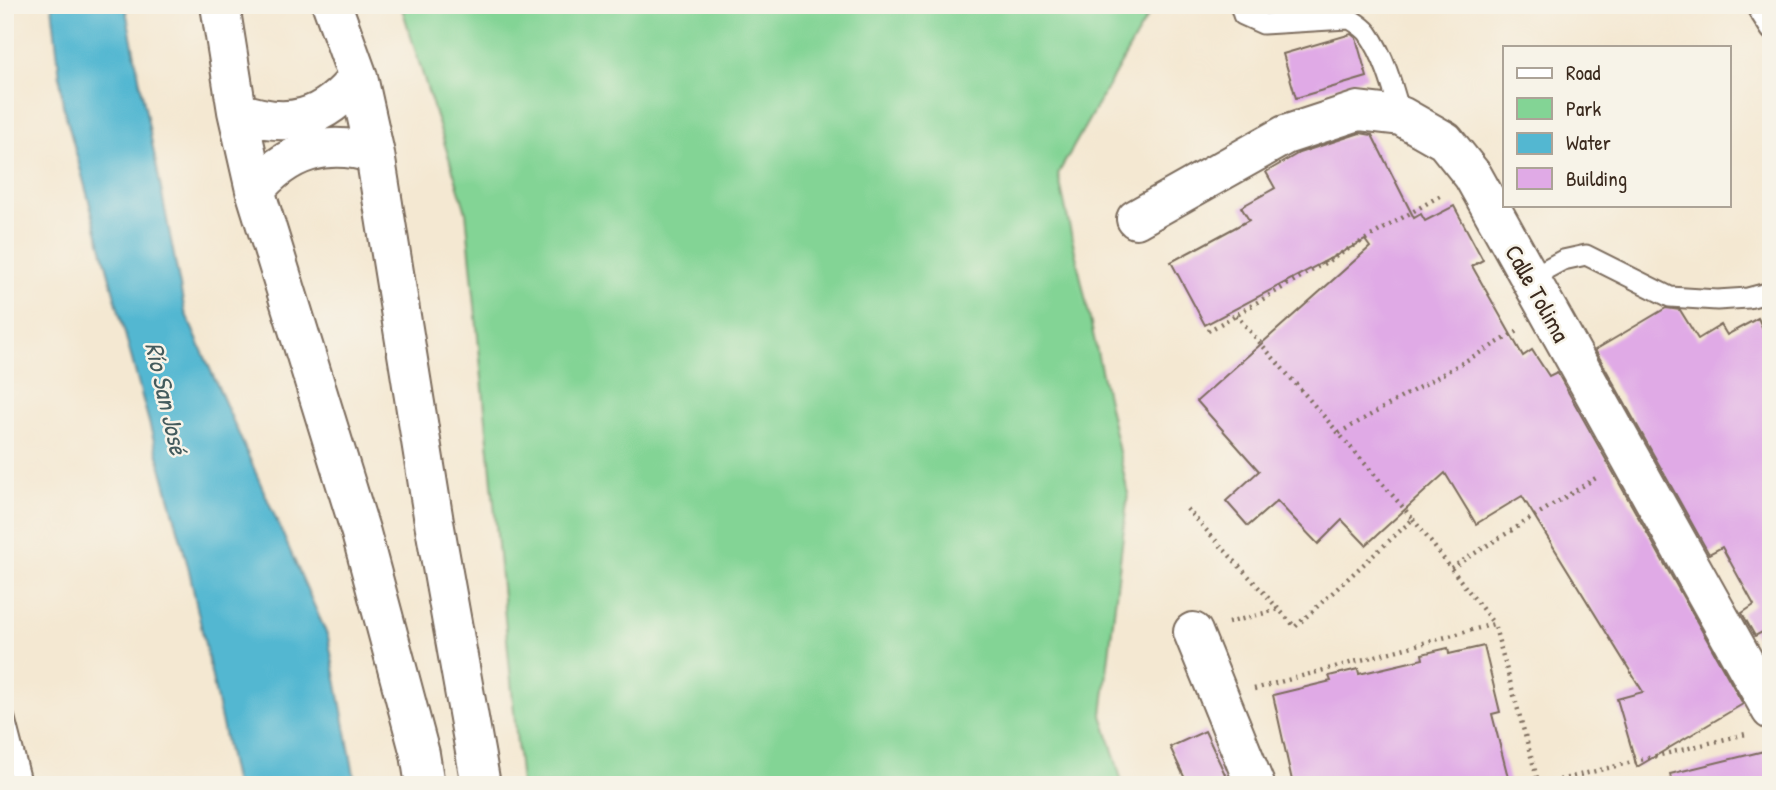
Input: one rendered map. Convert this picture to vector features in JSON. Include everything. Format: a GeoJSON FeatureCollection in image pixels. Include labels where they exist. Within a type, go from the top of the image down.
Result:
{"type":"FeatureCollection","features":[{"type":"Feature","properties":{"kind":"main road"},"geometry":{"type":"LineString","coordinates":[[220,5],[237,111],[255,190],[361,533],[420,754],[425,785]]}},
{"type":"Feature","properties":{"kind":"main road"},"geometry":{"type":"LineString","coordinates":[[332,5],[358,77],[375,154],[434,522],[481,785]]}},
{"type":"Feature","properties":{"kind":"main road"},"geometry":{"type":"LineString","coordinates":[[237,111],[275,121],[314,115],[346,93],[358,77]]}},
{"type":"Feature","properties":{"kind":"main road","name":"Calle Tolima"},"geometry":{"type":"LineString","coordinates":[[1136,219],[1285,135],[1358,111],[1401,116],[1445,141],[1473,176],[1630,457],[1764,721]]}},
{"type":"Feature","properties":{"kind":"main road"},"geometry":{"type":"LineString","coordinates":[[255,190],[279,166],[309,150],[342,146],[375,154]]}},
{"type":"Feature","properties":{"kind":"main road"},"geometry":{"type":"LineString","coordinates":[[1193,632],[1255,785]]}},
{"type":"Feature","properties":{"kind":"lane"},"geometry":{"type":"LineString","coordinates":[[1240,5],[1243,15],[1263,24],[1340,12],[1367,30],[1388,72],[1401,116]]}},
{"type":"Feature","properties":{"kind":"lane"},"geometry":{"type":"LineString","coordinates":[[1755,5],[1771,30]]}},
{"type":"Feature","properties":{"kind":"lane"},"geometry":{"type":"LineString","coordinates":[[1530,278],[1563,260],[1586,255],[1670,297],[1717,300],[1748,298],[1771,292]]}},
{"type":"Feature","properties":{"kind":"lane"},"geometry":{"type":"LineString","coordinates":[[5,719],[22,785]]}},
{"type":"Feature","properties":{"kind":"path"},"geometry":{"type":"LineString","coordinates":[[1208,331],[1473,176]]}},
{"type":"Feature","properties":{"kind":"path"},"geometry":{"type":"LineString","coordinates":[[1339,433],[1550,314]]}},
{"type":"Feature","properties":{"kind":"path"},"geometry":{"type":"LineString","coordinates":[[1236,315],[1413,519],[1494,624],[1539,785],[1764,721]]}},
{"type":"Feature","properties":{"kind":"path"},"geometry":{"type":"LineString","coordinates":[[1451,568],[1630,457]]}},
{"type":"Feature","properties":{"kind":"path"},"geometry":{"type":"LineString","coordinates":[[1187,509],[1295,627],[1413,519]]}},
{"type":"Feature","properties":{"kind":"path"},"geometry":{"type":"LineString","coordinates":[[1193,632],[1279,610]]}},
{"type":"Feature","properties":{"kind":"path"},"geometry":{"type":"LineString","coordinates":[[1220,698],[1494,624]]}},
{"type":"Feature","properties":{"kind":"green space"},"geometry":{"type":"Polygon","coordinates":[[[401,5],[1154,5],[1058,174],[1128,493],[1102,715],[1123,785],[521,785],[466,212],[401,5]]]}},
{"type":"Feature","properties":{"kind":"water","name":"Río San José"},"geometry":{"type":"Polygon","coordinates":[[[52,5],[125,5],[185,312],[328,637],[356,785],[235,785],[189,570],[63,105],[52,5]]]}},
{"type":"Feature","properties":{"kind":"building"},"geometry":{"type":"Polygon","coordinates":[[[1351,34],[1356,38],[1367,77],[1296,98],[1283,54],[1351,34]]]}},
{"type":"Feature","properties":{"kind":"building"},"geometry":{"type":"Polygon","coordinates":[[[1360,133],[1372,135],[1414,218],[1421,214],[1425,221],[1454,206],[1483,260],[1472,266],[1523,356],[1532,350],[1549,376],[1557,372],[1743,704],[1637,767],[1617,699],[1643,692],[1522,496],[1476,524],[1445,473],[1366,545],[1342,520],[1318,544],[1277,501],[1248,526],[1226,501],[1259,471],[1197,401],[1370,247],[1365,240],[1205,325],[1171,262],[1249,220],[1241,207],[1275,188],[1266,172],[1299,153],[1360,133]]]}},
{"type":"Feature","properties":{"kind":"building"},"geometry":{"type":"Polygon","coordinates":[[[1666,308],[1680,310],[1698,339],[1721,325],[1727,335],[1758,318],[1771,346],[1771,634],[1768,629],[1755,636],[1742,613],[1754,605],[1722,547],[1709,554],[1595,350],[1666,308]]]}},
{"type":"Feature","properties":{"kind":"building"},"geometry":{"type":"Polygon","coordinates":[[[1484,646],[1500,712],[1492,714],[1510,785],[1293,785],[1273,695],[1331,681],[1329,676],[1358,669],[1359,674],[1423,659],[1422,654],[1448,648],[1449,654],[1484,646]]]}},
{"type":"Feature","properties":{"kind":"building"},"geometry":{"type":"Polygon","coordinates":[[[1205,731],[1230,785],[1188,785],[1170,747],[1205,731]]]}},
{"type":"Feature","properties":{"kind":"building"},"geometry":{"type":"Polygon","coordinates":[[[1764,751],[1771,785],[1672,785],[1670,774],[1764,751]]]}}]}
